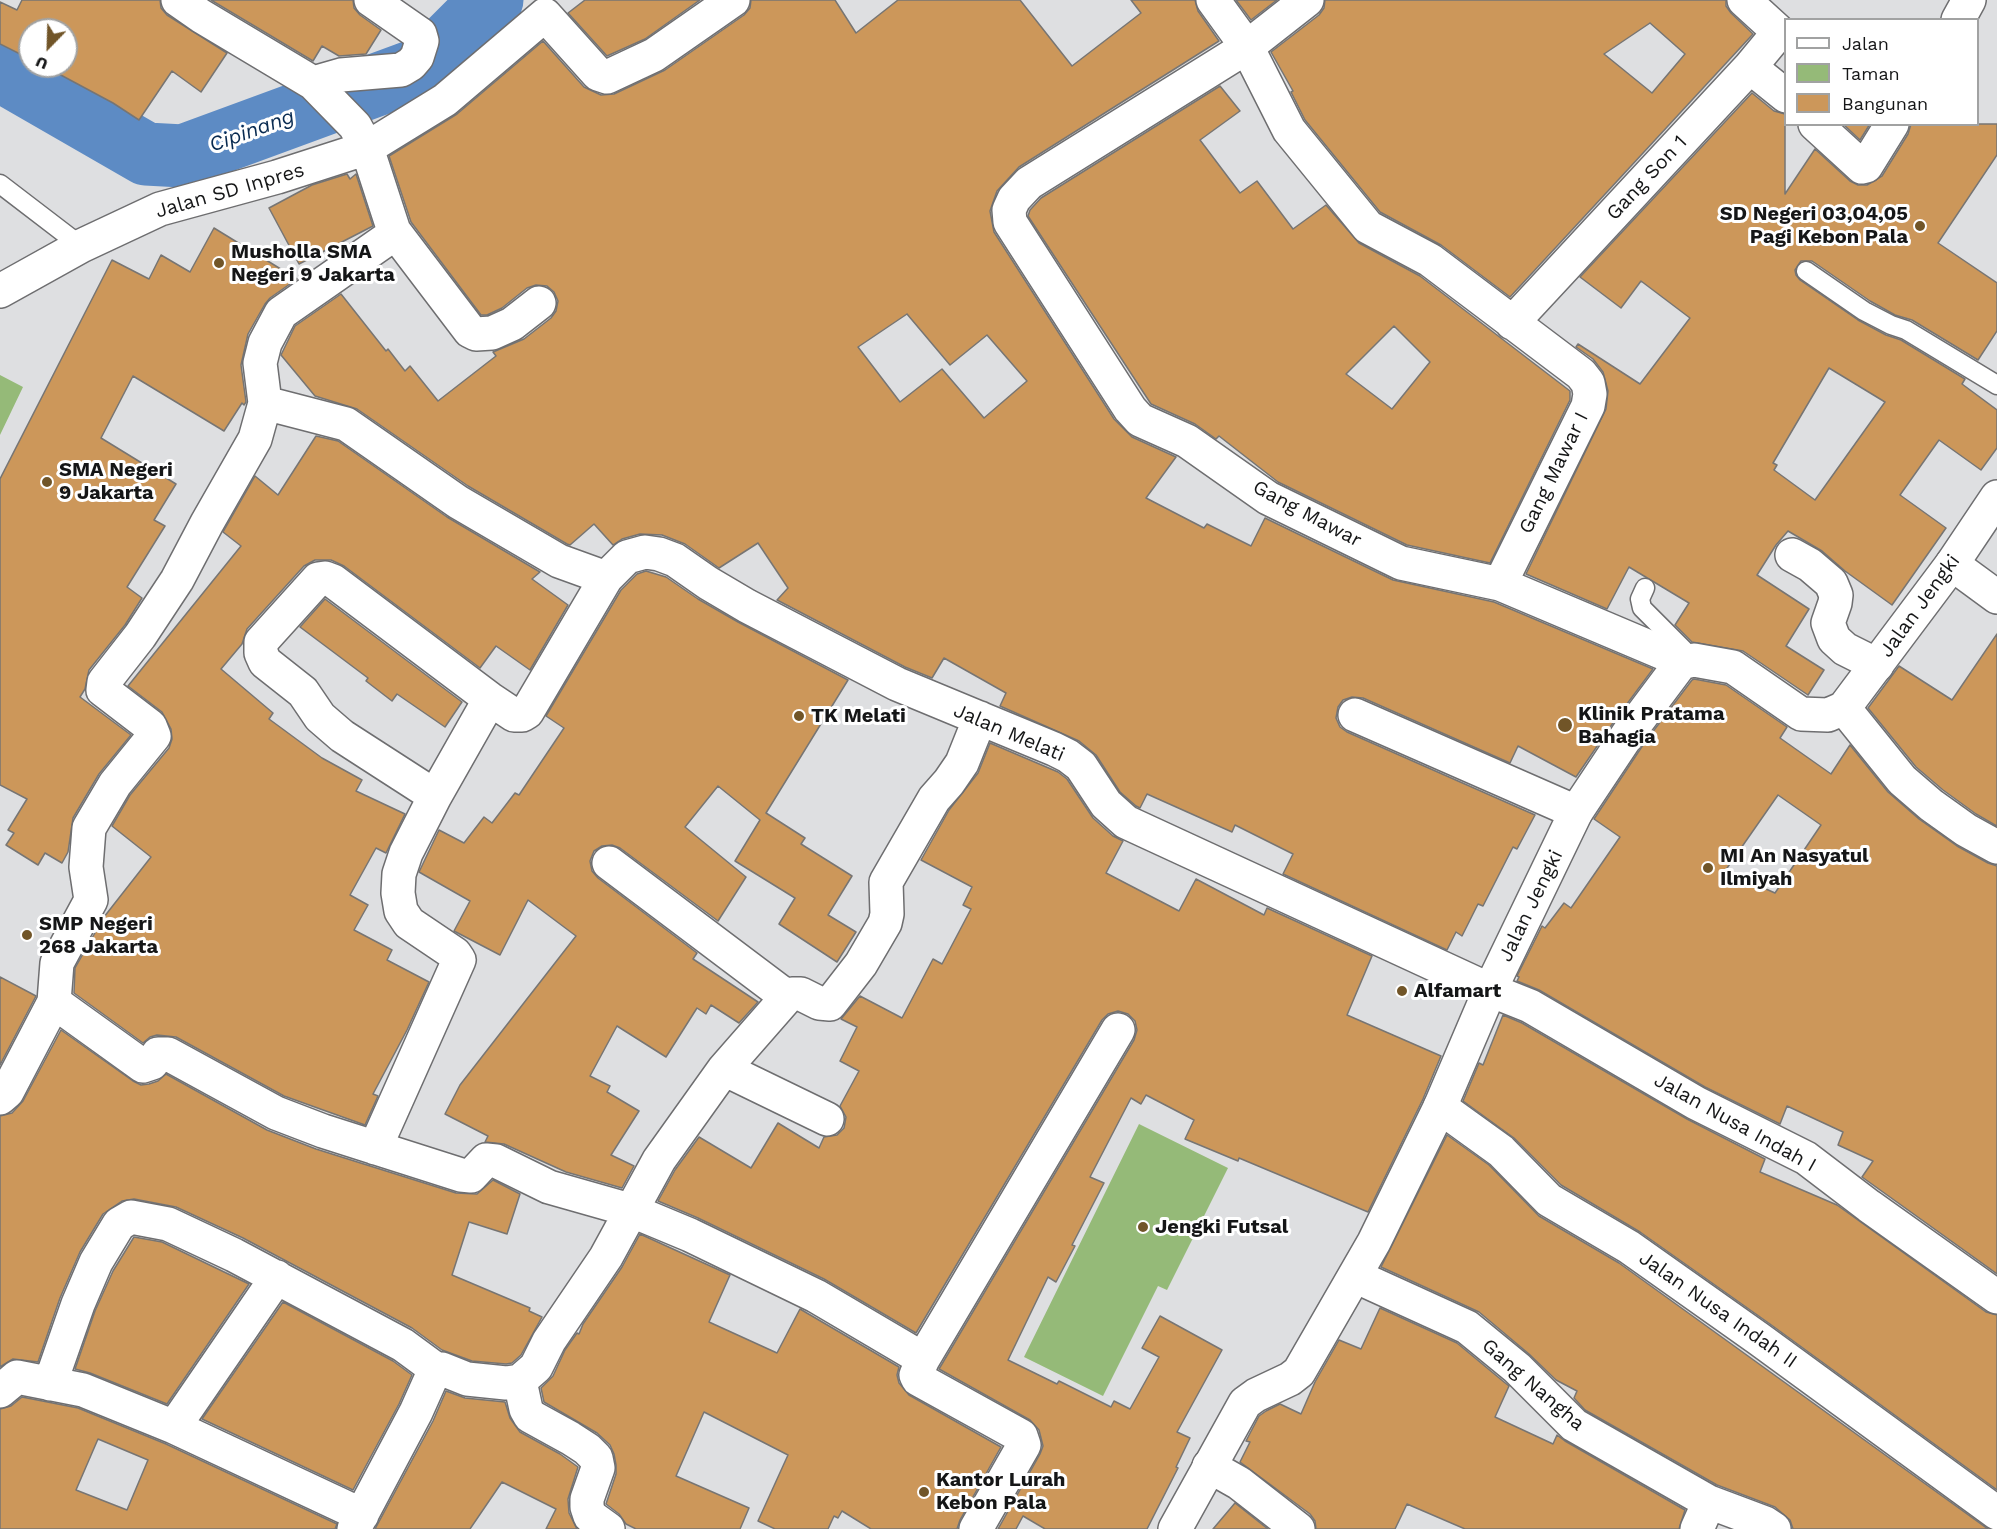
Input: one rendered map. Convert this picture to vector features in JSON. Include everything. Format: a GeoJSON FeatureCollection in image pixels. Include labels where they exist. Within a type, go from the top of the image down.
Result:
{"type":"FeatureCollection","features":[{"type":"Feature","properties":{"kind":"street"},"geometry":{"type":"LineString","coordinates":[[178,0],[316,87],[362,137],[394,231],[470,331],[476,334],[492,333],[512,324],[539,303]]}},
{"type":"Feature","properties":{"kind":"street"},"geometry":{"type":"LineString","coordinates":[[316,87],[341,75],[401,70],[417,57],[422,40],[420,34],[370,0]]}},
{"type":"Feature","properties":{"kind":"street","name":"Jalan SD Inpres"},"geometry":{"type":"LineString","coordinates":[[0,291],[81,246],[160,209],[277,177],[445,100],[545,15],[598,74],[607,77],[654,55],[733,0]]}},
{"type":"Feature","properties":{"kind":"street","name":"Gang Mawar I"},"geometry":{"type":"LineString","coordinates":[[1213,0],[1247,47],[1289,130],[1368,227],[1430,260],[1581,374],[1588,383],[1590,394],[1588,406],[1500,584]]}},
{"type":"Feature","properties":{"kind":"street"},"geometry":{"type":"LineString","coordinates":[[1247,47],[1306,0]]}},
{"type":"Feature","properties":{"kind":"street","name":"Gang Son 1"},"geometry":{"type":"LineString","coordinates":[[1512,323],[1750,67],[1779,32],[1744,0]]}},
{"type":"Feature","properties":{"kind":"street"},"geometry":{"type":"LineString","coordinates":[[1959,18],[1969,0]]}},
{"type":"Feature","properties":{"kind":"street","name":"Gang Mawar"},"geometry":{"type":"LineString","coordinates":[[1247,47],[1029,183],[1014,199],[1009,210],[1010,222],[1130,409],[1140,420],[1187,441],[1268,498],[1401,563],[1500,584],[1675,658],[1688,661]]}},
{"type":"Feature","properties":{"kind":"street"},"geometry":{"type":"LineString","coordinates":[[1750,67],[1784,95]]}},
{"type":"Feature","properties":{"kind":"street"},"geometry":{"type":"LineString","coordinates":[[1817,126],[1862,167],[1866,166],[1891,126]]}},
{"type":"Feature","properties":{"kind":"street"},"geometry":{"type":"LineString","coordinates":[[0,1098],[7,1092],[54,1002],[57,963],[91,900],[86,867],[89,828],[115,784],[154,736],[150,726],[103,690],[102,686],[140,636],[177,580],[255,440],[265,403],[260,363],[265,343],[281,313],[390,237],[394,231]]}},
{"type":"Feature","properties":{"kind":"street"},"geometry":{"type":"LineString","coordinates":[[265,403],[346,424],[458,502],[559,561],[606,578],[527,712],[522,716],[514,715],[490,699],[333,581],[325,578],[318,579],[261,642],[261,653],[265,662],[303,693],[331,728],[435,796]]}},
{"type":"Feature","properties":{"kind":"street","name":"Jalan Jengki"},"geometry":{"type":"LineString","coordinates":[[1844,708],[1952,564],[1997,497]]}},
{"type":"Feature","properties":{"kind":"street","name":"Jalan Melati"},"geometry":{"type":"LineString","coordinates":[[606,578],[627,557],[645,552],[675,560],[747,606],[897,684],[1068,756],[1081,766],[1106,804],[1126,822],[1490,990]]}},
{"type":"Feature","properties":{"kind":"street"},"geometry":{"type":"LineString","coordinates":[[1792,555],[1810,565],[1831,583],[1836,595],[1828,623],[1834,639],[1845,649],[1877,664]]}},
{"type":"Feature","properties":{"kind":"street"},"geometry":{"type":"LineString","coordinates":[[1952,564],[1997,597]]}},
{"type":"Feature","properties":{"kind":"street"},"geometry":{"type":"LineString","coordinates":[[1688,661],[1733,667],[1801,714],[1828,716],[1844,708],[1902,780],[1931,805],[1966,830],[1997,847]]}},
{"type":"Feature","properties":{"kind":"street","name":"Jalan Jengki"},"geometry":{"type":"LineString","coordinates":[[1175,1529],[1245,1403],[1299,1372],[1374,1242],[1440,1107],[1490,990],[1576,812],[1630,731],[1688,661]]}},
{"type":"Feature","properties":{"kind":"street"},"geometry":{"type":"LineString","coordinates":[[375,1148],[459,960],[455,954],[409,923],[402,911],[398,893],[399,874],[406,853],[435,796],[490,699]]}},
{"type":"Feature","properties":{"kind":"street"},"geometry":{"type":"LineString","coordinates":[[1355,715],[1576,812]]}},
{"type":"Feature","properties":{"kind":"street"},"geometry":{"type":"LineString","coordinates":[[50,1384],[78,1304],[96,1262],[119,1224],[131,1216],[168,1224],[277,1277],[403,1345],[437,1370],[446,1370],[467,1379],[506,1383],[520,1381],[536,1367],[549,1341],[606,1257],[658,1160],[724,1069],[787,997],[792,994],[801,994],[819,1003],[830,1004],[861,964],[885,923],[886,882],[933,798],[950,782],[962,763],[980,718]]}},
{"type":"Feature","properties":{"kind":"street"},"geometry":{"type":"LineString","coordinates":[[609,863],[787,997]]}},
{"type":"Feature","properties":{"kind":"street","name":"Jalan Nusa Indah I"},"geometry":{"type":"LineString","coordinates":[[1490,990],[1530,1006],[1696,1103],[1806,1158],[1997,1297]]}},
{"type":"Feature","properties":{"kind":"street"},"geometry":{"type":"LineString","coordinates":[[54,1002],[139,1064],[148,1065],[158,1054],[168,1054],[276,1113],[375,1148],[466,1176],[471,1176],[482,1163],[490,1159],[549,1187],[630,1210],[690,1235],[816,1296],[923,1359]]}},
{"type":"Feature","properties":{"kind":"street"},"geometry":{"type":"LineString","coordinates":[[976,1529],[1024,1445],[1023,1441],[1015,1432],[918,1380],[915,1375],[1118,1030]]}},
{"type":"Feature","properties":{"kind":"street"},"geometry":{"type":"LineString","coordinates":[[724,1069],[827,1119]]}},
{"type":"Feature","properties":{"kind":"street","name":"Jalan Nusa Indah II"},"geometry":{"type":"LineString","coordinates":[[1440,1107],[1501,1151],[1550,1200],[1629,1247],[1997,1513]]}},
{"type":"Feature","properties":{"kind":"street","name":"Gang Nangha"},"geometry":{"type":"LineString","coordinates":[[1355,1276],[1467,1327],[1518,1368],[1574,1425],[1703,1516],[1765,1523],[1774,1529]]}},
{"type":"Feature","properties":{"kind":"street"},"geometry":{"type":"LineString","coordinates":[[174,1427],[277,1277]]}},
{"type":"Feature","properties":{"kind":"street"},"geometry":{"type":"LineString","coordinates":[[0,1391],[17,1377],[83,1390],[174,1427],[358,1522],[437,1370]]}},
{"type":"Feature","properties":{"kind":"street"},"geometry":{"type":"LineString","coordinates":[[520,1381],[526,1409],[530,1416],[570,1438],[596,1458],[597,1468],[587,1499],[587,1507],[590,1516],[608,1529]]}},
{"type":"Feature","properties":{"kind":"street"},"geometry":{"type":"LineString","coordinates":[[1209,1466],[1239,1483],[1298,1529]]}},
{"type":"Feature","properties":{"kind":"lane"},"geometry":{"type":"LineString","coordinates":[[0,184],[81,246]]}},
{"type":"Feature","properties":{"kind":"lane"},"geometry":{"type":"LineString","coordinates":[[1806,271],[1864,311],[1906,330],[1997,384]]}},
{"type":"Feature","properties":{"kind":"lane"},"geometry":{"type":"LineString","coordinates":[[1645,588],[1640,599],[1642,608],[1688,661]]}},
{"type":"Feature","properties":{"kind":"green space"},"geometry":{"type":"Polygon","coordinates":[[[0,375],[23,387],[0,435],[0,375]]]}},
{"type":"Feature","properties":{"kind":"green space","name":"Jengki Futsal"},"geometry":{"type":"Polygon","coordinates":[[[1139,1124],[1228,1168],[1167,1290],[1158,1286],[1103,1396],[1024,1357],[1139,1124]]]}},
{"type":"Feature","properties":{"kind":"building"},"geometry":{"type":"Polygon","coordinates":[[[22,0],[160,0],[161,8],[167,15],[227,53],[201,92],[172,71],[139,120],[66,78],[78,78],[78,18],[18,18],[18,53],[0,44],[0,2],[17,10],[22,0]]]}},
{"type":"Feature","properties":{"kind":"building"},"geometry":{"type":"Polygon","coordinates":[[[211,0],[353,0],[354,8],[360,15],[381,30],[366,54],[339,56],[322,46],[313,61],[211,0]]]}},
{"type":"Feature","properties":{"kind":"building"},"geometry":{"type":"Polygon","coordinates":[[[585,0],[700,0],[645,39],[607,56],[568,13],[585,0]]]}},
{"type":"Feature","properties":{"kind":"building"},"geometry":{"type":"Polygon","coordinates":[[[751,0],[835,0],[856,33],[898,0],[1020,0],[1072,66],[1141,13],[1131,0],[1195,0],[1198,11],[1219,41],[1019,167],[997,191],[990,211],[994,232],[1114,419],[1132,437],[1176,457],[1146,498],[1204,528],[1207,524],[1251,546],[1265,518],[1393,580],[1494,602],[1653,669],[1576,777],[1518,746],[1510,763],[1363,698],[1352,697],[1343,700],[1338,707],[1336,718],[1340,727],[1347,732],[1535,815],[1517,849],[1513,847],[1483,906],[1478,904],[1462,936],[1456,932],[1447,950],[1283,874],[1293,854],[1235,825],[1232,832],[1147,794],[1140,808],[1136,806],[1120,792],[1096,755],[1079,741],[1000,706],[1006,693],[944,658],[932,678],[905,667],[777,600],[788,588],[758,543],[719,568],[685,544],[662,535],[640,534],[622,539],[613,545],[594,524],[570,545],[567,544],[468,486],[357,409],[315,396],[281,355],[295,326],[341,294],[386,351],[388,349],[405,371],[410,366],[438,401],[496,356],[493,352],[524,339],[551,318],[556,311],[558,301],[554,292],[547,286],[536,285],[527,288],[502,308],[487,315],[481,315],[411,222],[389,156],[457,114],[543,41],[584,87],[601,95],[614,94],[665,70],[744,15],[750,8],[751,0]],[[907,314],[858,347],[900,402],[942,369],[984,418],[1027,381],[987,335],[950,365],[907,314]]]}},
{"type":"Feature","properties":{"kind":"building"},"geometry":{"type":"Polygon","coordinates":[[[1236,0],[1277,0],[1251,20],[1236,0]]]}},
{"type":"Feature","properties":{"kind":"building"},"geometry":{"type":"Polygon","coordinates":[[[1325,0],[1726,0],[1726,6],[1731,13],[1753,34],[1510,297],[1441,245],[1380,212],[1305,120],[1291,92],[1293,91],[1271,52],[1319,15],[1324,8],[1325,0]],[[1650,23],[1604,54],[1652,93],[1685,54],[1650,23]]]}},
{"type":"Feature","properties":{"kind":"building"},"geometry":{"type":"Polygon","coordinates":[[[1220,86],[1240,111],[1200,140],[1240,193],[1257,181],[1293,229],[1326,205],[1359,243],[1420,276],[1570,391],[1570,400],[1490,563],[1407,545],[1278,482],[1219,436],[1216,439],[1195,424],[1151,404],[1028,216],[1030,210],[1041,198],[1220,86]],[[1394,326],[1346,374],[1392,409],[1430,362],[1394,326]]]}},
{"type":"Feature","properties":{"kind":"building"},"geometry":{"type":"Polygon","coordinates":[[[1752,93],[1774,111],[1784,114],[1785,194],[1815,149],[1850,181],[1858,185],[1867,185],[1882,176],[1908,134],[1910,126],[1997,124],[1997,155],[1938,243],[1997,283],[1997,331],[1978,360],[1912,320],[1895,315],[1870,301],[1812,261],[1801,261],[1795,270],[1800,280],[1858,320],[1901,340],[1965,379],[1962,384],[1997,410],[1997,448],[1981,470],[1939,440],[1900,495],[1946,528],[1892,605],[1822,551],[1788,531],[1776,545],[1757,575],[1809,609],[1786,646],[1824,670],[1808,695],[1743,651],[1692,642],[1675,625],[1689,603],[1629,567],[1607,609],[1526,574],[1606,409],[1608,391],[1603,372],[1593,359],[1576,347],[1578,344],[1640,384],[1690,318],[1641,281],[1621,308],[1580,277],[1752,93]],[[1829,368],[1773,463],[1777,465],[1774,470],[1815,500],[1885,402],[1829,368]]]}},
{"type":"Feature","properties":{"kind":"building"},"geometry":{"type":"Polygon","coordinates":[[[1845,126],[1869,126],[1860,140],[1845,126]]]}},
{"type":"Feature","properties":{"kind":"building"},"geometry":{"type":"Polygon","coordinates":[[[347,174],[350,179],[356,174],[373,226],[299,264],[269,208],[312,185],[347,174]]]}},
{"type":"Feature","properties":{"kind":"building"},"geometry":{"type":"Polygon","coordinates":[[[214,228],[297,279],[270,298],[248,334],[241,365],[246,402],[244,405],[242,403],[224,431],[133,376],[101,438],[176,484],[154,520],[165,526],[127,587],[142,598],[125,625],[89,670],[85,689],[80,697],[131,735],[99,774],[73,818],[68,852],[62,863],[45,853],[38,865],[6,845],[14,833],[8,830],[27,799],[0,785],[0,479],[112,260],[149,279],[161,255],[190,272],[214,228]]]}},
{"type":"Feature","properties":{"kind":"building"},"geometry":{"type":"Polygon","coordinates":[[[316,436],[338,441],[447,517],[540,572],[532,579],[568,605],[530,670],[496,646],[480,668],[344,566],[331,560],[315,560],[304,566],[247,629],[242,644],[221,669],[273,713],[269,719],[322,758],[362,780],[356,791],[405,814],[386,853],[376,848],[350,895],[368,905],[354,930],[392,950],[387,960],[429,982],[373,1094],[378,1096],[365,1125],[284,1096],[176,1037],[157,1035],[143,1043],[74,993],[75,968],[104,917],[151,857],[112,826],[130,795],[169,748],[172,739],[171,729],[162,712],[128,686],[241,546],[223,532],[255,476],[278,495],[316,436]]]}},
{"type":"Feature","properties":{"kind":"building"},"geometry":{"type":"Polygon","coordinates":[[[646,571],[666,577],[738,622],[848,680],[766,813],[805,838],[801,844],[852,876],[828,915],[856,932],[837,962],[779,924],[795,898],[735,861],[760,820],[718,786],[685,827],[746,877],[718,921],[620,848],[612,845],[602,846],[594,851],[590,861],[592,871],[598,878],[697,953],[693,959],[758,1002],[739,1023],[711,1005],[706,1014],[697,1008],[666,1057],[617,1026],[590,1076],[610,1086],[607,1092],[639,1111],[611,1155],[634,1166],[622,1188],[566,1172],[504,1144],[485,1142],[488,1136],[445,1114],[460,1085],[576,936],[528,900],[500,955],[454,931],[470,901],[419,872],[439,830],[464,843],[484,817],[492,823],[515,793],[519,795],[564,728],[546,716],[621,590],[637,574],[646,571]]]}},
{"type":"Feature","properties":{"kind":"building"},"geometry":{"type":"Polygon","coordinates":[[[325,599],[462,702],[445,727],[397,694],[392,701],[366,681],[368,678],[300,627],[325,599]]]}},
{"type":"Feature","properties":{"kind":"building"},"geometry":{"type":"Polygon","coordinates":[[[1997,634],[1997,826],[1943,790],[1916,767],[1868,708],[1899,666],[1952,700],[1997,634]]]}},
{"type":"Feature","properties":{"kind":"building"},"geometry":{"type":"Polygon","coordinates":[[[1692,680],[1726,685],[1787,727],[1780,738],[1831,774],[1850,745],[1888,792],[1919,819],[1957,846],[1997,866],[1997,1274],[1862,1177],[1873,1161],[1838,1145],[1843,1132],[1787,1106],[1780,1124],[1705,1087],[1539,990],[1517,981],[1519,977],[1517,976],[1542,926],[1545,928],[1564,903],[1571,908],[1620,837],[1594,819],[1645,742],[1692,680]],[[1778,795],[1725,871],[1775,893],[1821,825],[1778,795]]]}},
{"type":"Feature","properties":{"kind":"building"},"geometry":{"type":"Polygon","coordinates":[[[990,743],[1058,772],[1067,779],[1093,818],[1113,836],[1123,841],[1106,873],[1179,911],[1196,879],[1264,915],[1267,908],[1372,956],[1347,1015],[1441,1056],[1423,1099],[1368,1212],[1239,1158],[1238,1161],[1185,1139],[1194,1120],[1146,1095],[1141,1104],[1131,1098],[1090,1177],[1104,1183],[1072,1245],[1075,1246],[1056,1282],[1048,1277],[1008,1360],[1057,1384],[1059,1381],[1111,1407],[1114,1401],[1130,1409],[1159,1357],[1142,1348],[1160,1316],[1222,1350],[1177,1432],[1190,1438],[1176,1467],[1178,1468],[1147,1529],[1045,1529],[1023,1516],[1016,1529],[998,1529],[1040,1454],[1043,1446],[1039,1430],[1030,1420],[939,1369],[1134,1040],[1137,1030],[1135,1021],[1128,1014],[1118,1011],[1108,1014],[1102,1020],[916,1333],[824,1279],[658,1201],[675,1170],[699,1137],[751,1168],[778,1123],[819,1148],[824,1137],[837,1135],[844,1128],[846,1117],[840,1106],[859,1071],[840,1061],[857,1027],[841,1019],[860,996],[902,1018],[933,959],[942,964],[971,909],[963,905],[972,887],[921,860],[949,810],[978,773],[990,743]]]}},
{"type":"Feature","properties":{"kind":"building"},"geometry":{"type":"Polygon","coordinates":[[[0,977],[36,996],[0,1065],[0,977]]]}},
{"type":"Feature","properties":{"kind":"building"},"geometry":{"type":"Polygon","coordinates":[[[1503,1015],[1522,1023],[1687,1119],[1765,1159],[1760,1172],[1837,1205],[1986,1312],[1997,1315],[1997,1490],[1640,1232],[1561,1185],[1514,1138],[1463,1101],[1479,1063],[1483,1065],[1503,1015]]]}},
{"type":"Feature","properties":{"kind":"building"},"geometry":{"type":"Polygon","coordinates":[[[61,1030],[141,1085],[158,1081],[166,1074],[267,1130],[316,1149],[456,1193],[477,1194],[493,1180],[520,1194],[507,1234],[469,1222],[452,1275],[530,1308],[529,1311],[542,1317],[521,1355],[512,1363],[506,1364],[472,1361],[442,1350],[412,1328],[243,1238],[176,1207],[134,1199],[122,1201],[103,1214],[80,1252],[60,1298],[38,1362],[13,1359],[0,1367],[0,1116],[12,1113],[23,1101],[61,1030]]]}},
{"type":"Feature","properties":{"kind":"building"},"geometry":{"type":"Polygon","coordinates":[[[1447,1135],[1489,1165],[1539,1216],[1619,1263],[1988,1529],[1793,1529],[1790,1520],[1775,1507],[1717,1485],[1585,1410],[1574,1398],[1577,1391],[1556,1380],[1479,1312],[1381,1267],[1447,1135]]]}},
{"type":"Feature","properties":{"kind":"building"},"geometry":{"type":"Polygon","coordinates":[[[640,1234],[730,1275],[709,1322],[777,1353],[800,1309],[899,1367],[897,1375],[899,1383],[909,1395],[1001,1447],[957,1529],[871,1529],[842,1511],[838,1518],[834,1516],[828,1529],[775,1529],[758,1521],[788,1455],[704,1412],[676,1476],[749,1508],[740,1529],[636,1529],[626,1524],[619,1514],[606,1504],[616,1474],[614,1454],[610,1445],[597,1433],[544,1402],[541,1388],[553,1376],[565,1350],[577,1333],[579,1334],[583,1324],[622,1267],[640,1234]]]}},
{"type":"Feature","properties":{"kind":"building"},"geometry":{"type":"Polygon","coordinates":[[[134,1237],[162,1242],[249,1284],[167,1404],[75,1369],[95,1311],[113,1271],[134,1237]]]}},
{"type":"Feature","properties":{"kind":"building"},"geometry":{"type":"Polygon","coordinates":[[[283,1302],[393,1361],[412,1375],[353,1490],[202,1419],[283,1302]]]}},
{"type":"Feature","properties":{"kind":"building"},"geometry":{"type":"Polygon","coordinates":[[[1380,1308],[1457,1343],[1509,1386],[1495,1417],[1553,1444],[1557,1435],[1685,1510],[1679,1529],[1465,1529],[1407,1504],[1395,1529],[1316,1529],[1315,1521],[1310,1514],[1240,1462],[1250,1442],[1246,1441],[1259,1416],[1280,1404],[1301,1414],[1315,1382],[1339,1340],[1361,1349],[1380,1308]]]}},
{"type":"Feature","properties":{"kind":"building"},"geometry":{"type":"Polygon","coordinates":[[[446,1391],[465,1398],[505,1402],[510,1418],[520,1432],[560,1454],[578,1467],[568,1499],[569,1513],[577,1529],[546,1529],[556,1509],[502,1482],[470,1529],[375,1529],[433,1421],[446,1391]]]}},
{"type":"Feature","properties":{"kind":"building"},"geometry":{"type":"Polygon","coordinates":[[[22,1397],[78,1408],[166,1444],[337,1524],[335,1529],[0,1529],[0,1409],[11,1406],[22,1397]],[[98,1439],[76,1490],[127,1510],[148,1460],[98,1439]]]}},
{"type":"Feature","properties":{"kind":"building"},"geometry":{"type":"Polygon","coordinates":[[[1235,1503],[1268,1529],[1213,1529],[1235,1503]]]}},
{"type":"Feature","properties":{"kind":"waterway","name":"Cipinang"},"geometry":{"type":"LineString","coordinates":[[0,70],[146,154],[183,156],[425,67],[492,0]]}},
{"type":"Feature","properties":{"kind":"place","name":"SD Negeri 03,04,05 Pagi Kebon Pala"},"geometry":{"type":"Point","coordinates":[1920,226]}},
{"type":"Feature","properties":{"kind":"place","name":"Musholla SMA Negeri 9 Jakarta"},"geometry":{"type":"Point","coordinates":[219,263]}},
{"type":"Feature","properties":{"kind":"place","name":"SMA Negeri 9 Jakarta"},"geometry":{"type":"Point","coordinates":[47,482]}},
{"type":"Feature","properties":{"kind":"place","name":"TK Melati"},"geometry":{"type":"Point","coordinates":[799,716]}},
{"type":"Feature","properties":{"kind":"place","name":"Klinik Pratama Bahagia"},"geometry":{"type":"Point","coordinates":[1565,725]}},
{"type":"Feature","properties":{"kind":"place","name":"MI An Nasyatul Ilmiyah"},"geometry":{"type":"Point","coordinates":[1708,868]}},
{"type":"Feature","properties":{"kind":"place","name":"SMP Negeri 268 Jakarta"},"geometry":{"type":"Point","coordinates":[27,935]}},
{"type":"Feature","properties":{"kind":"place","name":"Alfamart"},"geometry":{"type":"Point","coordinates":[1402,991]}},
{"type":"Feature","properties":{"kind":"place","name":"Jengki Futsal"},"geometry":{"type":"Point","coordinates":[1143,1227]}},
{"type":"Feature","properties":{"kind":"place","name":"Kantor Lurah Kebon Pala"},"geometry":{"type":"Point","coordinates":[924,1492]}}]}
